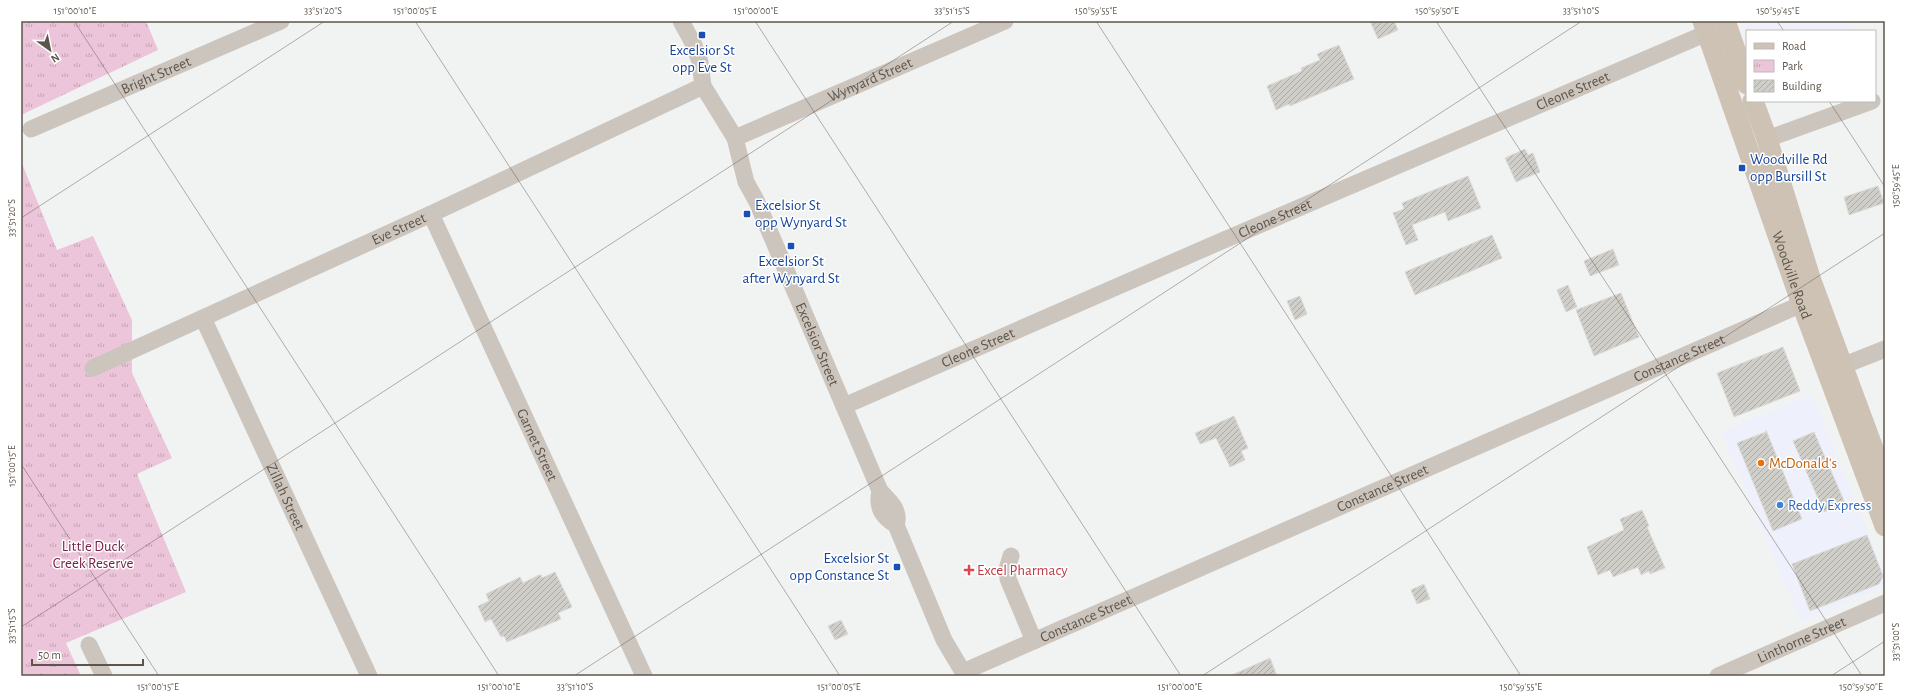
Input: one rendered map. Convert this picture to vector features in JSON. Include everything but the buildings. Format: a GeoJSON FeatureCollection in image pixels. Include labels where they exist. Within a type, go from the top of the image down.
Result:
{"type":"FeatureCollection","features":[{"type":"Feature","properties":{"kind":"main road"},"geometry":{"type":"LineString","coordinates":[[1725,21],[1746,81]]}},
{"type":"Feature","properties":{"kind":"main road","name":"Woodville Road"},"geometry":{"type":"LineString","coordinates":[[1705,27],[1802,304],[1885,526]]}},
{"type":"Feature","properties":{"kind":"main road","name":"Woodville Road"},"geometry":{"type":"LineString","coordinates":[[1753,102],[1767,139],[1811,281],[1885,481]]}},
{"type":"Feature","properties":{"kind":"street","name":"Bright Street"},"geometry":{"type":"LineString","coordinates":[[31,128],[281,21]]}},
{"type":"Feature","properties":{"kind":"street","name":"Excelsior Street"},"geometry":{"type":"LineString","coordinates":[[681,21],[694,45],[700,62],[703,86],[735,138],[746,182],[757,202],[880,492],[894,506],[898,514],[896,526],[944,640],[964,674]]}},
{"type":"Feature","properties":{"kind":"street","name":"Wynyard Street"},"geometry":{"type":"LineString","coordinates":[[735,138],[1005,21]]}},
{"type":"Feature","properties":{"kind":"street","name":"Cleone Street"},"geometry":{"type":"LineString","coordinates":[[844,406],[1705,27]]}},
{"type":"Feature","properties":{"kind":"street","name":"Eve Street"},"geometry":{"type":"LineString","coordinates":[[93,368],[431,214],[703,86]]}},
{"type":"Feature","properties":{"kind":"street"},"geometry":{"type":"LineString","coordinates":[[1767,139],[1869,102]]}},
{"type":"Feature","properties":{"kind":"street","name":"Garnet Street"},"geometry":{"type":"LineString","coordinates":[[431,214],[644,676]]}},
{"type":"Feature","properties":{"kind":"street","name":"Constance Street"},"geometry":{"type":"LineString","coordinates":[[964,674],[1034,641],[1802,304]]}},
{"type":"Feature","properties":{"kind":"street","name":"Zillah Street"},"geometry":{"type":"LineString","coordinates":[[203,318],[369,676]]}},
{"type":"Feature","properties":{"kind":"street"},"geometry":{"type":"LineString","coordinates":[[1842,366],[1885,349]]}},
{"type":"Feature","properties":{"kind":"street"},"geometry":{"type":"LineString","coordinates":[[1011,556],[1007,569],[1008,579],[1034,641]]}},
{"type":"Feature","properties":{"kind":"street","name":"Linthorne Street"},"geometry":{"type":"LineString","coordinates":[[1718,676],[1885,603]]}},
{"type":"Feature","properties":{"kind":"street"},"geometry":{"type":"LineString","coordinates":[[89,645],[104,676]]}},
{"type":"Feature","properties":{"kind":"shaded area"},"geometry":{"type":"Polygon","coordinates":[[[1744,21],[1848,21],[1852,30],[1747,30],[1744,21]]]}},
{"type":"Feature","properties":{"kind":"shaded area"},"geometry":{"type":"Polygon","coordinates":[[[1812,394],[1885,575],[1885,586],[1801,622],[1721,432],[1812,394]]]}},
{"type":"Feature","properties":{"kind":"green space"},"geometry":{"type":"Polygon","coordinates":[[[21,21],[146,21],[158,50],[21,115],[21,21]]]}},
{"type":"Feature","properties":{"kind":"green space","name":"Little Duck Creek Reserve"},"geometry":{"type":"Polygon","coordinates":[[[21,161],[57,250],[93,236],[132,320],[132,373],[172,458],[137,474],[186,592],[66,643],[81,676],[21,676],[21,161]]]}},
{"type":"Feature","properties":{"kind":"place","name":"Excelsior St opp Eve St"},"geometry":{"type":"Point","coordinates":[702,35]}},
{"type":"Feature","properties":{"kind":"place","name":"Woodville Rd opp Bursill St"},"geometry":{"type":"Point","coordinates":[1742,168]}},
{"type":"Feature","properties":{"kind":"place","name":"Excelsior St opp Wynyard St"},"geometry":{"type":"Point","coordinates":[747,214]}},
{"type":"Feature","properties":{"kind":"place","name":"Excelsior St after Wynyard St"},"geometry":{"type":"Point","coordinates":[791,246]}},
{"type":"Feature","properties":{"kind":"place","name":"McDonald's"},"geometry":{"type":"Point","coordinates":[1761,463]}},
{"type":"Feature","properties":{"kind":"place","name":"Reddy Express"},"geometry":{"type":"Point","coordinates":[1780,505]}},
{"type":"Feature","properties":{"kind":"place","name":"Excelsior St opp Constance St"},"geometry":{"type":"Point","coordinates":[897,567]}},
{"type":"Feature","properties":{"kind":"place","name":"Excel Pharmacy"},"geometry":{"type":"Point","coordinates":[969,570]}}]}
